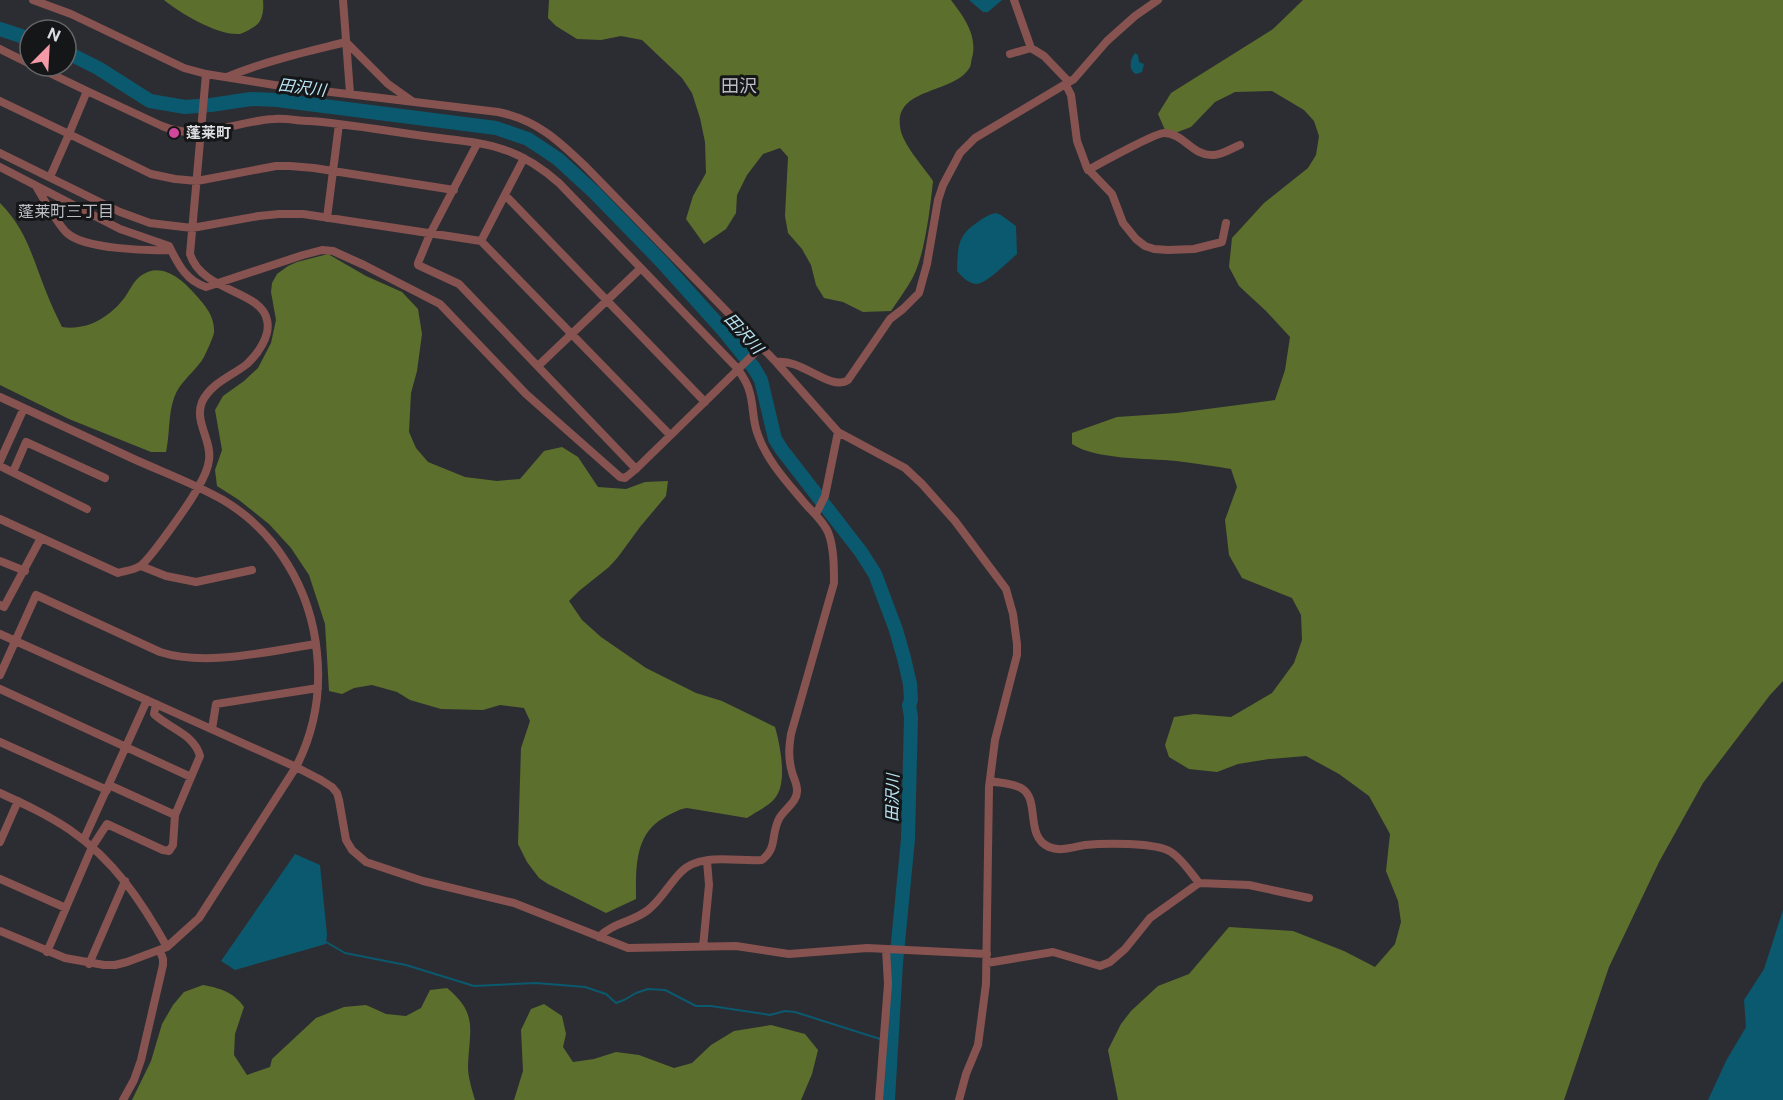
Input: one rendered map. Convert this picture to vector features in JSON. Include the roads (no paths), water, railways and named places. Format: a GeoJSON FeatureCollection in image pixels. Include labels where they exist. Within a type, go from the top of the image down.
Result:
{"type":"FeatureCollection","features":[{"type":"Feature","properties":{"kind":"street"},"geometry":{"type":"LineString","coordinates":[[33,0],[71,14],[184,68],[206,74],[515,116],[546,132],[586,167],[776,362],[838,432],[904,468],[922,484],[962,530],[1006,589],[1016,634],[1017,655],[994,740],[990,781],[986,984],[978,1045],[966,1074],[959,1100]]}},
{"type":"Feature","properties":{"kind":"street"},"geometry":{"type":"LineString","coordinates":[[343,0],[350,93]]}},
{"type":"Feature","properties":{"kind":"street"},"geometry":{"type":"LineString","coordinates":[[1014,0],[1031,48],[1044,56],[1067,83],[1071,95],[1077,141],[1088,170],[1112,194],[1123,222],[1136,239],[1154,249],[1194,249],[1222,242],[1226,223]]}},
{"type":"Feature","properties":{"kind":"street"},"geometry":{"type":"LineString","coordinates":[[776,362],[797,364],[834,383],[848,380],[890,319],[919,293],[927,264],[938,200],[943,185],[960,153],[975,138],[1067,83],[1107,41],[1135,16],[1158,0]]}},
{"type":"Feature","properties":{"kind":"street"},"geometry":{"type":"LineString","coordinates":[[225,77],[256,66],[346,42]]}},
{"type":"Feature","properties":{"kind":"street"},"geometry":{"type":"LineString","coordinates":[[346,42],[388,84],[413,102]]}},
{"type":"Feature","properties":{"kind":"street"},"geometry":{"type":"LineString","coordinates":[[1010,54],[1031,48]]}},
{"type":"Feature","properties":{"kind":"street"},"geometry":{"type":"LineString","coordinates":[[0,49],[18,57]]}},
{"type":"Feature","properties":{"kind":"street"},"geometry":{"type":"LineString","coordinates":[[0,519],[118,573],[141,566],[198,488],[210,458],[209,445],[202,428],[200,413],[202,403],[207,394],[220,381],[247,363],[260,348],[268,326],[267,318],[259,306],[206,277],[193,262],[190,254],[206,74]]}},
{"type":"Feature","properties":{"kind":"street"},"geometry":{"type":"LineString","coordinates":[[60,78],[173,130],[200,132],[274,119],[339,124],[477,144],[502,149],[524,158],[537,165],[559,183],[738,369],[750,390],[757,434],[766,452],[794,490],[818,511],[828,534],[833,560],[834,583],[788,750],[789,764],[798,790],[797,795],[777,822],[771,852],[762,860],[707,861],[689,865],[648,910],[604,932],[599,937]]}},
{"type":"Feature","properties":{"kind":"street"},"geometry":{"type":"LineString","coordinates":[[50,177],[87,91]]}},
{"type":"Feature","properties":{"kind":"street"},"geometry":{"type":"LineString","coordinates":[[0,101],[151,174],[197,181],[276,166],[314,168],[454,190]]}},
{"type":"Feature","properties":{"kind":"street"},"geometry":{"type":"LineString","coordinates":[[327,218],[339,124]]}},
{"type":"Feature","properties":{"kind":"street"},"geometry":{"type":"LineString","coordinates":[[1088,170],[1161,133],[1176,136],[1205,155],[1215,156],[1240,145]]}},
{"type":"Feature","properties":{"kind":"street"},"geometry":{"type":"LineString","coordinates":[[477,144],[430,234],[418,265],[459,284],[636,469]]}},
{"type":"Feature","properties":{"kind":"street"},"geometry":{"type":"LineString","coordinates":[[0,153],[137,219],[150,223],[192,228],[279,214],[303,214],[482,241],[670,435]]}},
{"type":"Feature","properties":{"kind":"street"},"geometry":{"type":"LineString","coordinates":[[482,241],[524,158]]}},
{"type":"Feature","properties":{"kind":"street"},"geometry":{"type":"LineString","coordinates":[[0,167],[120,229],[169,246],[187,276],[195,283],[206,287],[322,250],[333,252],[440,304],[526,394],[620,477],[625,478],[636,469],[761,347]]}},
{"type":"Feature","properties":{"kind":"street"},"geometry":{"type":"LineString","coordinates":[[35,185],[66,233],[75,238],[95,245],[171,250]]}},
{"type":"Feature","properties":{"kind":"street"},"geometry":{"type":"LineString","coordinates":[[505,195],[705,402]]}},
{"type":"Feature","properties":{"kind":"street"},"geometry":{"type":"LineString","coordinates":[[538,366],[641,268]]}},
{"type":"Feature","properties":{"kind":"street"},"geometry":{"type":"LineString","coordinates":[[0,397],[198,488],[223,501],[250,520],[282,555],[309,611],[316,644],[318,688],[305,748],[296,767],[199,918],[163,949],[115,965],[89,964],[46,952],[0,931]]}},
{"type":"Feature","properties":{"kind":"street"},"geometry":{"type":"LineString","coordinates":[[0,461],[24,408]]}},
{"type":"Feature","properties":{"kind":"street"},"geometry":{"type":"LineString","coordinates":[[818,511],[825,496],[838,432]]}},
{"type":"Feature","properties":{"kind":"street"},"geometry":{"type":"LineString","coordinates":[[13,472],[26,442],[105,478]]}},
{"type":"Feature","properties":{"kind":"street"},"geometry":{"type":"LineString","coordinates":[[0,466],[87,509]]}},
{"type":"Feature","properties":{"kind":"street"},"geometry":{"type":"LineString","coordinates":[[0,605],[4,607],[41,538]]}},
{"type":"Feature","properties":{"kind":"street"},"geometry":{"type":"LineString","coordinates":[[0,561],[24,571]]}},
{"type":"Feature","properties":{"kind":"street"},"geometry":{"type":"LineString","coordinates":[[141,566],[166,576],[196,582],[252,570]]}},
{"type":"Feature","properties":{"kind":"street"},"geometry":{"type":"LineString","coordinates":[[0,675],[36,595],[171,655],[209,658],[316,644]]}},
{"type":"Feature","properties":{"kind":"street"},"geometry":{"type":"LineString","coordinates":[[0,634],[321,780],[337,793],[346,840],[352,850],[366,862],[423,881],[539,911],[628,948],[736,946],[789,954],[867,948],[987,954]]}},
{"type":"Feature","properties":{"kind":"street"},"geometry":{"type":"LineString","coordinates":[[212,729],[216,704],[318,688]]}},
{"type":"Feature","properties":{"kind":"street"},"geometry":{"type":"LineString","coordinates":[[0,689],[191,777]]}},
{"type":"Feature","properties":{"kind":"street"},"geometry":{"type":"LineString","coordinates":[[84,839],[147,700]]}},
{"type":"Feature","properties":{"kind":"street"},"geometry":{"type":"LineString","coordinates":[[46,952],[92,847],[108,824],[149,845],[169,851],[173,845],[175,815],[200,756],[198,748],[186,735],[154,714],[156,704]]}},
{"type":"Feature","properties":{"kind":"street"},"geometry":{"type":"LineString","coordinates":[[0,742],[175,815]]}},
{"type":"Feature","properties":{"kind":"street"},"geometry":{"type":"LineString","coordinates":[[990,781],[1022,788],[1026,792],[1031,803],[1037,836],[1052,849],[1062,850],[1104,844],[1164,849],[1172,853],[1199,883]]}},
{"type":"Feature","properties":{"kind":"street"},"geometry":{"type":"LineString","coordinates":[[0,793],[41,812],[84,839],[125,881],[148,912],[163,949],[163,965],[141,1060],[134,1080],[123,1100]]}},
{"type":"Feature","properties":{"kind":"street"},"geometry":{"type":"LineString","coordinates":[[0,842],[18,801]]}},
{"type":"Feature","properties":{"kind":"street"},"geometry":{"type":"LineString","coordinates":[[704,947],[709,885],[707,861]]}},
{"type":"Feature","properties":{"kind":"street"},"geometry":{"type":"LineString","coordinates":[[0,879],[66,908]]}},
{"type":"Feature","properties":{"kind":"street"},"geometry":{"type":"LineString","coordinates":[[89,964],[125,881]]}},
{"type":"Feature","properties":{"kind":"street"},"geometry":{"type":"LineString","coordinates":[[987,963],[1053,952],[1100,966],[1110,962],[1125,949],[1150,918],[1199,883],[1249,885],[1310,898]]}},
{"type":"Feature","properties":{"kind":"street"},"geometry":{"type":"LineString","coordinates":[[879,1100],[888,984],[886,949]]}},
{"type":"Feature","properties":{"kind":"water"},"geometry":{"type":"Polygon","coordinates":[[[969,0],[1002,0],[988,12],[983,12],[969,0]]]}},
{"type":"Feature","properties":{"kind":"water"},"geometry":{"type":"Polygon","coordinates":[[[1135,53],[1138,55],[1139,62],[1144,64],[1142,72],[1136,74],[1131,64],[1135,53]]]}},
{"type":"Feature","properties":{"kind":"water"},"geometry":{"type":"Polygon","coordinates":[[[996,213],[1016,226],[1017,254],[986,280],[977,284],[971,283],[957,271],[961,239],[975,224],[996,213]]]}},
{"type":"Feature","properties":{"kind":"water"},"geometry":{"type":"Polygon","coordinates":[[[295,854],[320,865],[326,944],[235,970],[221,961],[295,854]]]}},
{"type":"Feature","properties":{"kind":"water"},"geometry":{"type":"Polygon","coordinates":[[[1783,910],[1783,1100],[1708,1100],[1726,1061],[1746,1027],[1744,1000],[1764,969],[1783,910]]]}},
{"type":"Feature","properties":{"kind":"waterway","name":"田沢川"},"geometry":{"type":"LineString","coordinates":[[0,29],[18,35]]}},
{"type":"Feature","properties":{"kind":"waterway","name":"田沢川"},"geometry":{"type":"LineString","coordinates":[[78,58],[150,101],[185,107],[251,99],[277,100],[496,128],[528,139],[558,159],[594,192],[661,261],[754,368],[761,380],[775,439],[861,552],[875,574],[896,630],[910,684],[908,839],[896,963],[888,1100]]}},
{"type":"Feature","properties":{"kind":"waterway"},"geometry":{"type":"LineString","coordinates":[[326,942],[345,953],[406,965],[474,986],[536,983],[585,987],[606,994],[616,1003],[648,989],[665,990],[696,1006],[711,1006],[770,1015],[785,1011],[795,1012],[880,1039]]}},
{"type":"Feature","properties":{"kind":"place","name":"蓬莱町"},"geometry":{"type":"Point","coordinates":[174,133]}},
{"type":"Feature","properties":{"kind":"district","name":"田沢"},"geometry":{"type":"Point","coordinates":[739,86]}},
{"type":"Feature","properties":{"kind":"district","name":"蓬莱町三丁目"},"geometry":{"type":"Point","coordinates":[66,211]}}]}
